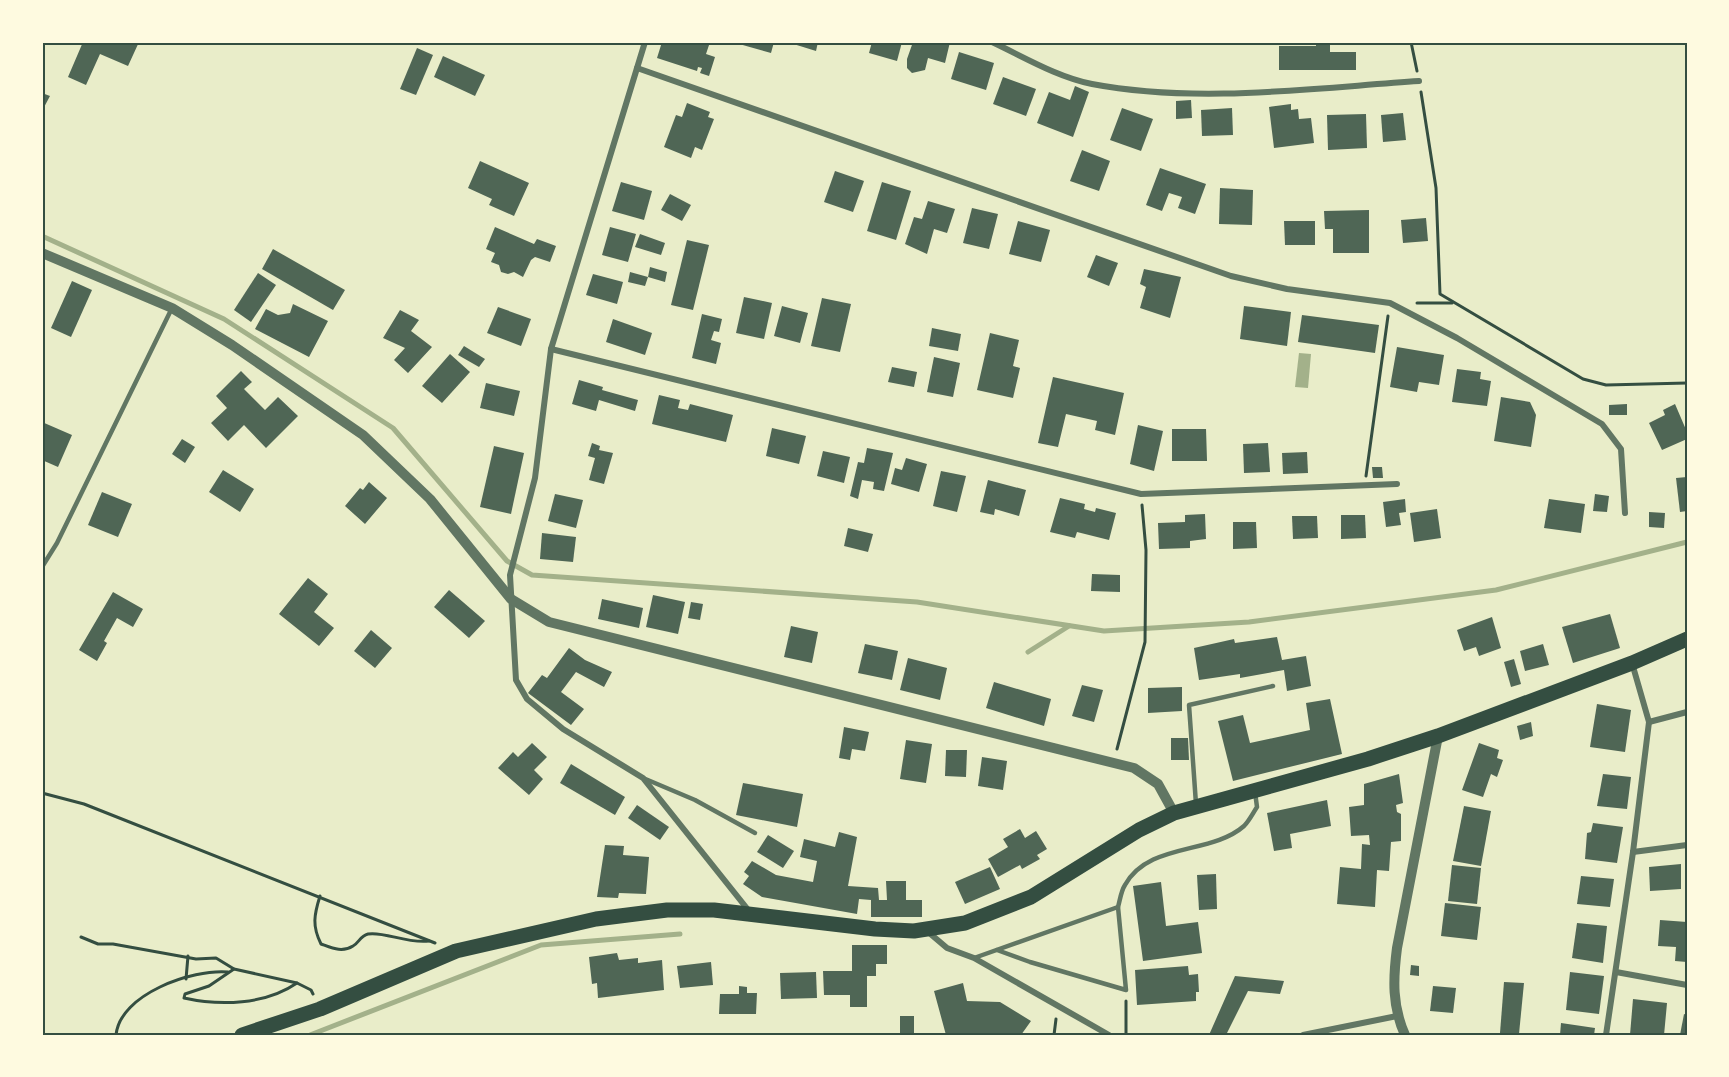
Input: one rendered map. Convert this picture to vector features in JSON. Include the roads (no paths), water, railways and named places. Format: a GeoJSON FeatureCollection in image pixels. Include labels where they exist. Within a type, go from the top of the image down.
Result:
{"type":"FeatureCollection","features":[{"type":"Feature","properties":{"kind":"main road"},"geometry":{"type":"LineString","coordinates":[[242,1035],[312,1012],[456,951],[524,934],[619,916],[667,910],[714,910],[875,929],[924,929],[965,923],[1031,897],[1139,830],[1174,813],[1368,759],[1438,736],[1632,663],[1687,639]]}},
{"type":"Feature","properties":{"kind":"street"},"geometry":{"type":"LineString","coordinates":[[645,42],[551,349],[535,478],[510,575],[516,680],[527,699],[563,729],[643,778],[751,914]]}},
{"type":"Feature","properties":{"kind":"street"},"geometry":{"type":"LineString","coordinates":[[992,42],[1057,73],[1092,84],[1202,95],[1419,81]]}},
{"type":"Feature","properties":{"kind":"street"},"geometry":{"type":"LineString","coordinates":[[637,68],[1231,276],[1287,289],[1390,303],[1457,338],[1602,424],[1621,449],[1625,513]]}},
{"type":"Feature","properties":{"kind":"street"},"geometry":{"type":"LineString","coordinates":[[42,253],[172,308],[232,345],[363,435],[430,499],[511,599],[549,622],[1134,768],[1158,784],[1174,813]]}},
{"type":"Feature","properties":{"kind":"street"},"geometry":{"type":"LineString","coordinates":[[551,349],[1141,494],[1397,484]]}},
{"type":"Feature","properties":{"kind":"street"},"geometry":{"type":"LineString","coordinates":[[1606,1035],[1634,852],[1649,722],[1632,663]]}},
{"type":"Feature","properties":{"kind":"street"},"geometry":{"type":"LineString","coordinates":[[1649,722],[1687,712]]}},
{"type":"Feature","properties":{"kind":"street"},"geometry":{"type":"LineString","coordinates":[[1404,1035],[1396,1016],[1393,981],[1397,948],[1438,736]]}},
{"type":"Feature","properties":{"kind":"street"},"geometry":{"type":"LineString","coordinates":[[1634,852],[1687,845]]}},
{"type":"Feature","properties":{"kind":"street"},"geometry":{"type":"LineString","coordinates":[[924,929],[947,948],[974,958],[1058,1008],[1109,1035]]}},
{"type":"Feature","properties":{"kind":"street"},"geometry":{"type":"LineString","coordinates":[[1616,972],[1687,985]]}},
{"type":"Feature","properties":{"kind":"street"},"geometry":{"type":"LineString","coordinates":[[1303,1035],[1396,1016]]}},
{"type":"Feature","properties":{"kind":"lane"},"geometry":{"type":"LineString","coordinates":[[42,567],[57,543],[172,308]]}},
{"type":"Feature","properties":{"kind":"lane"},"geometry":{"type":"LineString","coordinates":[[1196,806],[1189,705],[1273,686]]}},
{"type":"Feature","properties":{"kind":"lane"},"geometry":{"type":"LineString","coordinates":[[643,778],[695,800],[755,833]]}},
{"type":"Feature","properties":{"kind":"lane"},"geometry":{"type":"LineString","coordinates":[[997,950],[1126,990],[1118,907],[1125,884],[1143,867],[1169,853],[1226,837],[1245,825],[1257,807],[1254,789]]}},
{"type":"Feature","properties":{"kind":"lane"},"geometry":{"type":"LineString","coordinates":[[974,958],[1118,907]]}},
{"type":"Feature","properties":{"kind":"waterway"},"geometry":{"type":"LineString","coordinates":[[42,236],[224,319],[393,428],[507,561],[532,575],[917,602],[1104,631],[1249,622],[1496,590],[1687,542]]}},
{"type":"Feature","properties":{"kind":"waterway"},"geometry":{"type":"LineString","coordinates":[[1028,652],[1069,626]]}},
{"type":"Feature","properties":{"kind":"waterway"},"geometry":{"type":"LineString","coordinates":[[310,1035],[541,945],[680,934]]}}]}
